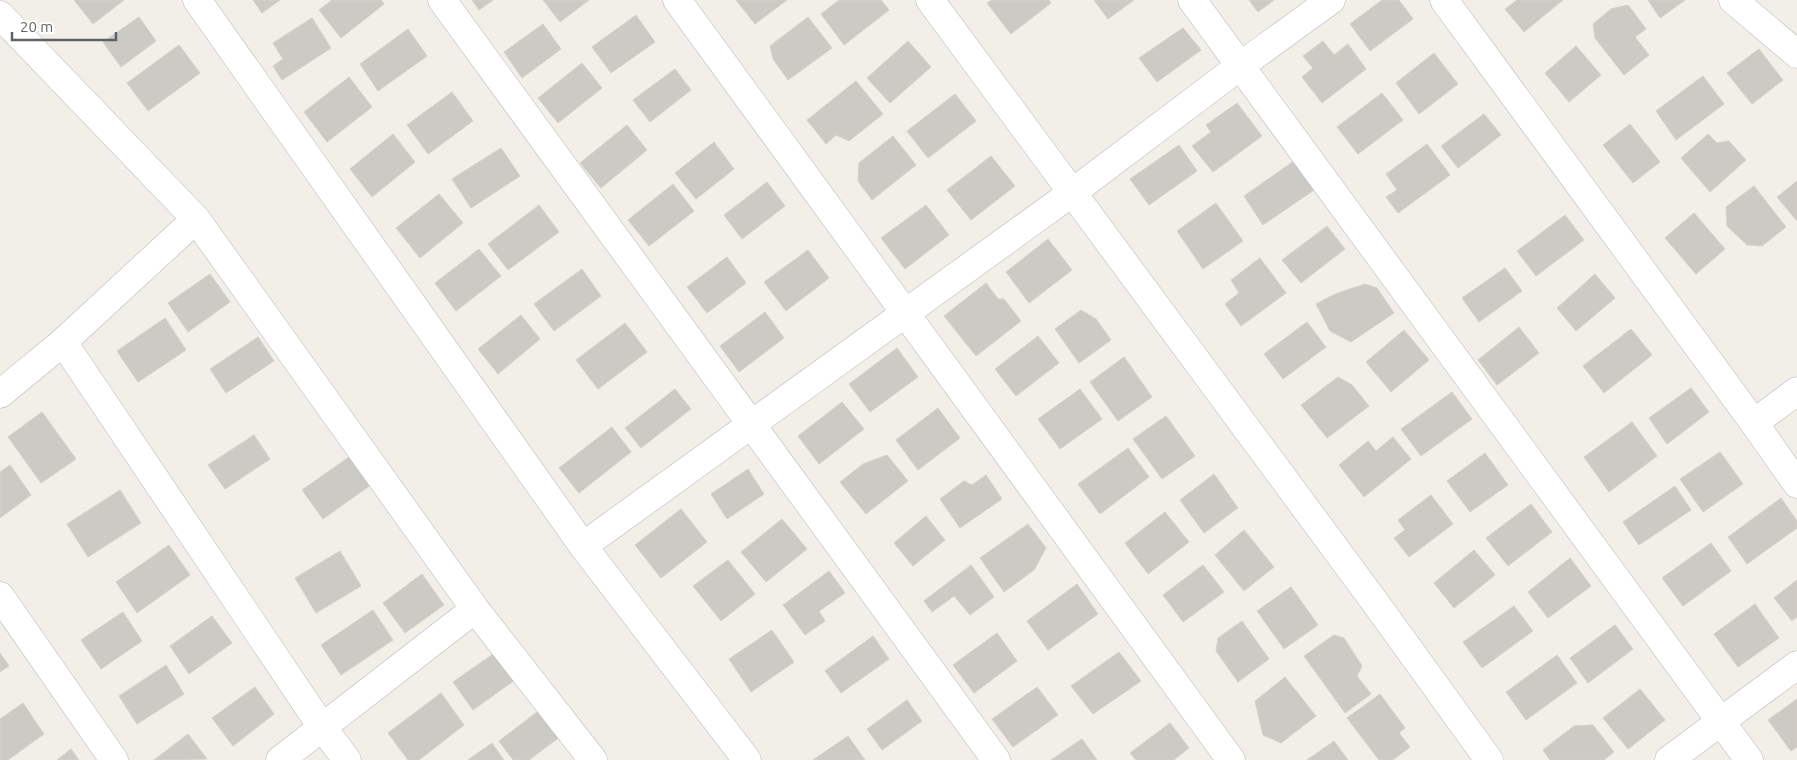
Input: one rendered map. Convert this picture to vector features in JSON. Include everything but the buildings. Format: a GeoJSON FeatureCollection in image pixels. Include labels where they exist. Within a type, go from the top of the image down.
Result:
{"type":"FeatureCollection","features":[{"type":"Feature","properties":{"kind":"street"},"geometry":{"type":"LineString","coordinates":[[197,0],[583,546],[747,760]]}},
{"type":"Feature","properties":{"kind":"street"},"geometry":{"type":"LineString","coordinates":[[442,0],[996,760]]}},
{"type":"Feature","properties":{"kind":"street"},"geometry":{"type":"LineString","coordinates":[[677,0],[1231,760]]}},
{"type":"Feature","properties":{"kind":"street"},"geometry":{"type":"LineString","coordinates":[[930,0],[1489,760]]}},
{"type":"Feature","properties":{"kind":"street"},"geometry":{"type":"LineString","coordinates":[[1192,0],[1749,760]]}},
{"type":"Feature","properties":{"kind":"street"},"geometry":{"type":"LineString","coordinates":[[583,546],[1073,192],[1331,0]]}},
{"type":"Feature","properties":{"kind":"street"},"geometry":{"type":"LineString","coordinates":[[1444,0],[1797,484]]}},
{"type":"Feature","properties":{"kind":"street"},"geometry":{"type":"LineString","coordinates":[[1733,0],[1797,54]]}},
{"type":"Feature","properties":{"kind":"street"},"geometry":{"type":"LineString","coordinates":[[0,15],[196,219],[475,609],[593,760]]}},
{"type":"Feature","properties":{"kind":"street"},"geometry":{"type":"LineString","coordinates":[[0,394],[63,342],[196,219]]}},
{"type":"Feature","properties":{"kind":"street"},"geometry":{"type":"LineString","coordinates":[[63,342],[322,727],[347,760]]}},
{"type":"Feature","properties":{"kind":"street"},"geometry":{"type":"LineString","coordinates":[[1754,423],[1797,391]]}},
{"type":"Feature","properties":{"kind":"street"},"geometry":{"type":"LineString","coordinates":[[0,596],[114,760]]}},
{"type":"Feature","properties":{"kind":"street"},"geometry":{"type":"LineString","coordinates":[[280,760],[475,609]]}},
{"type":"Feature","properties":{"kind":"street"},"geometry":{"type":"LineString","coordinates":[[1669,760],[1797,664]]}}]}
